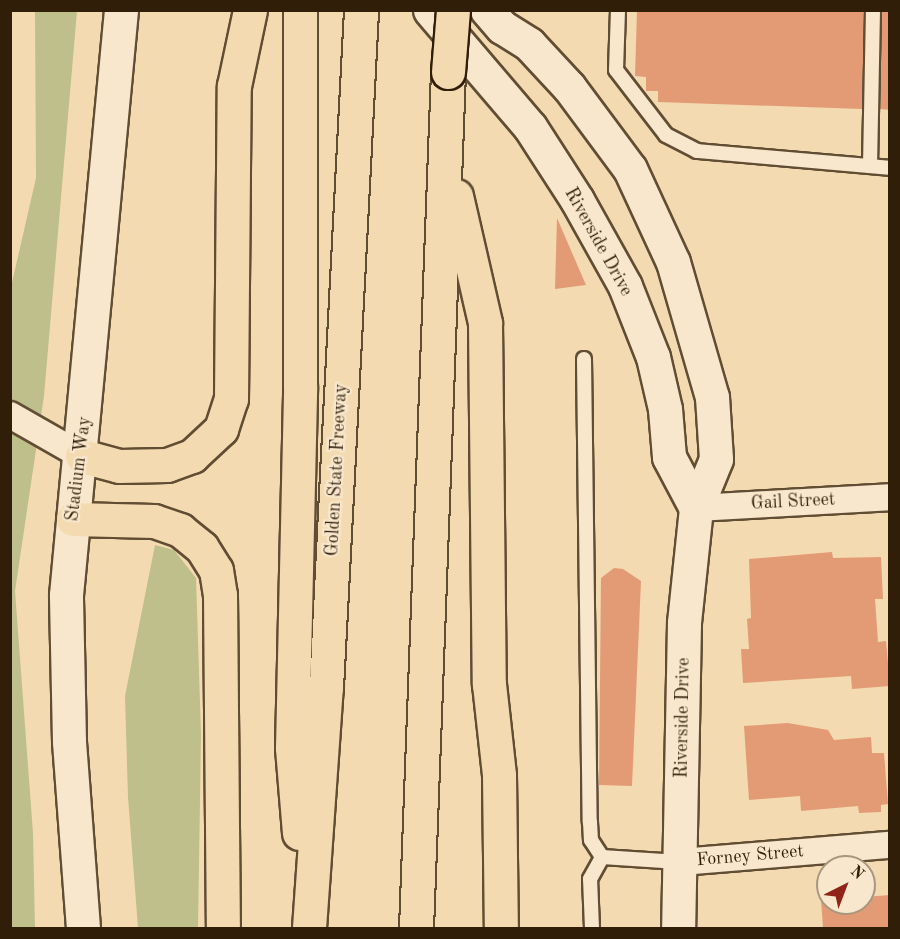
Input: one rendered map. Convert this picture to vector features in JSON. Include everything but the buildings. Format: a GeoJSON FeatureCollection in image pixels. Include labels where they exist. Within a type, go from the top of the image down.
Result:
{"type":"FeatureCollection","features":[{"type":"Feature","properties":{"kind":"highway"},"geometry":{"type":"LineString","coordinates":[[82,456],[119,466],[167,465],[192,456],[221,429],[231,399],[234,86],[250,10]]}},
{"type":"Feature","properties":{"kind":"highway"},"geometry":{"type":"LineString","coordinates":[[300,10],[300,386],[292,747],[308,928]]}},
{"type":"Feature","properties":{"kind":"highway","name":"Golden State Freeway"},"geometry":{"type":"LineString","coordinates":[[308,928],[326,687],[361,10]]}},
{"type":"Feature","properties":{"kind":"highway"},"geometry":{"type":"LineString","coordinates":[[416,928],[447,153],[448,72],[453,10]]}},
{"type":"Feature","properties":{"kind":"highway"},"geometry":{"type":"LineString","coordinates":[[447,153],[485,323],[489,684],[499,775],[501,928]]}},
{"type":"Feature","properties":{"kind":"highway"},"geometry":{"type":"LineString","coordinates":[[73,519],[154,521],[180,530],[202,548],[216,570],[220,616],[223,928]]}},
{"type":"Feature","properties":{"kind":"main road","name":"Stadium Way"},"geometry":{"type":"LineString","coordinates":[[83,928],[66,669],[66,595],[82,456],[122,10]]}},
{"type":"Feature","properties":{"kind":"main road","name":"Riverside Drive"},"geometry":{"type":"LineString","coordinates":[[430,10],[530,127],[578,200],[625,286],[653,357],[665,409],[669,456],[696,508]]}},
{"type":"Feature","properties":{"kind":"main road","name":"Riverside Drive"},"geometry":{"type":"LineString","coordinates":[[487,10],[502,27],[529,44],[570,87],[630,169],[673,262],[712,397],[716,459],[696,508],[684,623],[678,928]]}},
{"type":"Feature","properties":{"kind":"street"},"geometry":{"type":"LineString","coordinates":[[10,415],[82,456]]}},
{"type":"Feature","properties":{"kind":"street","name":"Gail Street"},"geometry":{"type":"LineString","coordinates":[[696,508],[890,497]]}},
{"type":"Feature","properties":{"kind":"street","name":"Forney Street"},"geometry":{"type":"LineString","coordinates":[[681,862],[890,845]]}},
{"type":"Feature","properties":{"kind":"lane"},"geometry":{"type":"LineString","coordinates":[[618,10],[616,70],[666,135],[697,151],[890,168]]}},
{"type":"Feature","properties":{"kind":"lane"},"geometry":{"type":"LineString","coordinates":[[870,166],[873,10]]}},
{"type":"Feature","properties":{"kind":"lane"},"geometry":{"type":"LineString","coordinates":[[584,359],[590,822],[591,840],[602,857]]}},
{"type":"Feature","properties":{"kind":"lane"},"geometry":{"type":"LineString","coordinates":[[602,857],[681,862]]}},
{"type":"Feature","properties":{"kind":"lane"},"geometry":{"type":"LineString","coordinates":[[592,928],[590,879],[602,857]]}},
{"type":"Feature","properties":{"kind":"green space"},"geometry":{"type":"Polygon","coordinates":[[[35,11],[77,11],[44,396],[15,591],[33,833],[35,928],[11,928],[11,287],[36,178],[35,11]]]}},
{"type":"Feature","properties":{"kind":"green space"},"geometry":{"type":"Polygon","coordinates":[[[155,545],[174,550],[196,578],[201,734],[198,928],[138,928],[128,797],[125,696],[155,545]]]}}]}
